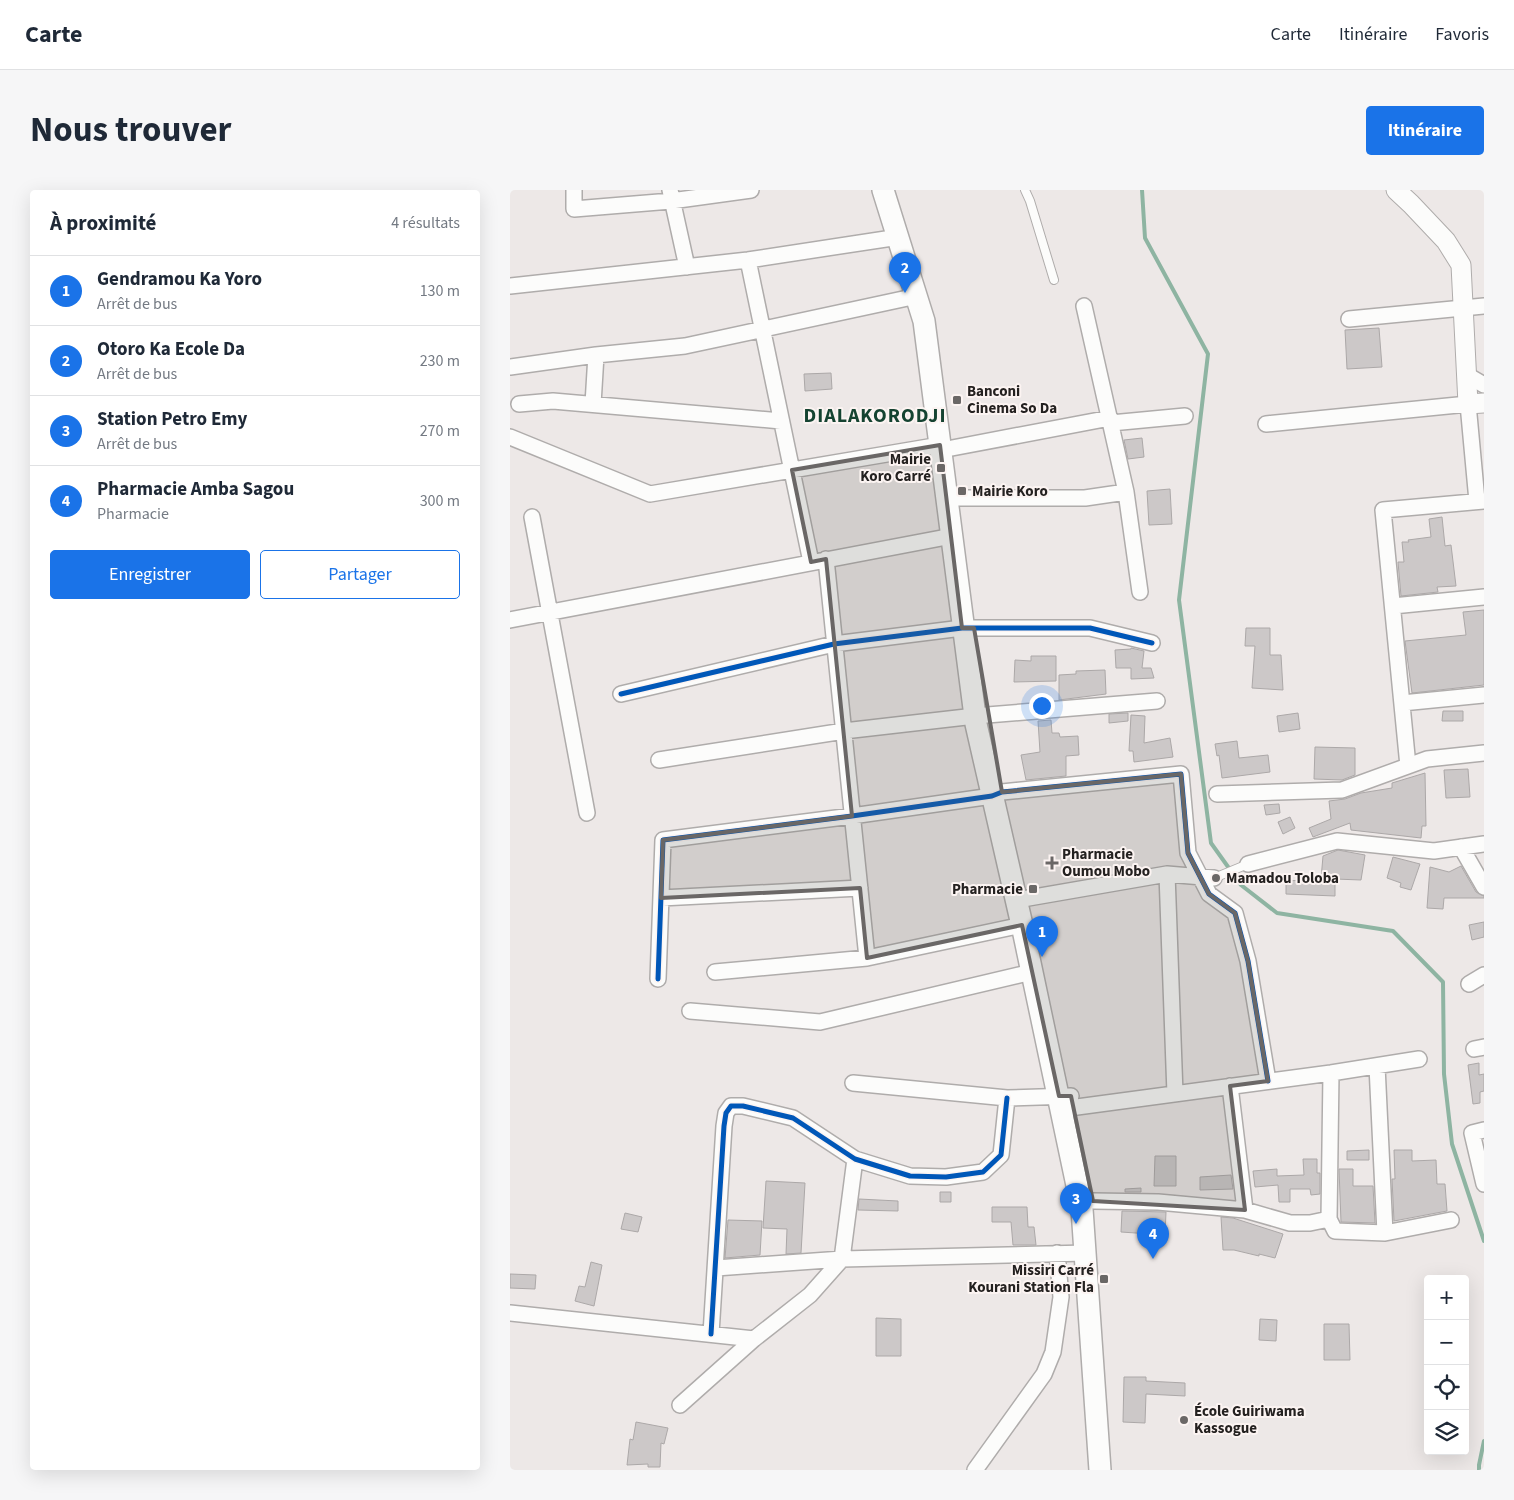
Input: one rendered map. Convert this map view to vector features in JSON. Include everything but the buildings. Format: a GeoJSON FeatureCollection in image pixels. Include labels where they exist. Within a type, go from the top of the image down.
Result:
{"type":"FeatureCollection","features":[{"type":"Feature","properties":{"kind":"main road"},"geometry":{"type":"LineString","coordinates":[[883,190],[924,321],[946,446],[958,498],[968,628]]}},
{"type":"Feature","properties":{"kind":"main road"},"geometry":{"type":"LineString","coordinates":[[897,190],[936,318],[952,536],[968,628],[980,715],[1066,1102],[1082,1209],[1100,1470]]}},
{"type":"Feature","properties":{"kind":"main road"},"geometry":{"type":"LineString","coordinates":[[1022,899],[1022,925],[1032,972],[1093,1202],[1111,1470]]}},
{"type":"Feature","properties":{"kind":"street"},"geometry":{"type":"LineString","coordinates":[[574,190],[574,209],[671,195],[751,190]]}},
{"type":"Feature","properties":{"kind":"street"},"geometry":{"type":"LineString","coordinates":[[1396,190],[1412,204],[1446,241],[1461,265],[1467,375],[1476,404],[1481,501],[1383,510],[1408,766]]}},
{"type":"Feature","properties":{"kind":"street"},"geometry":{"type":"LineString","coordinates":[[671,195],[688,267]]}},
{"type":"Feature","properties":{"kind":"street"},"geometry":{"type":"LineString","coordinates":[[510,286],[748,260],[899,237]]}},
{"type":"Feature","properties":{"kind":"street"},"geometry":{"type":"LineString","coordinates":[[748,260],[792,470],[818,561],[834,644],[867,958]]}},
{"type":"Feature","properties":{"kind":"street"},"geometry":{"type":"LineString","coordinates":[[510,367],[596,355],[685,346],[917,296]]}},
{"type":"Feature","properties":{"kind":"street"},"geometry":{"type":"LineString","coordinates":[[1084,306],[1126,492],[1140,592]]}},
{"type":"Feature","properties":{"kind":"street"},"geometry":{"type":"LineString","coordinates":[[1349,319],[1484,306]]}},
{"type":"Feature","properties":{"kind":"street"},"geometry":{"type":"LineString","coordinates":[[593,404],[596,355]]}},
{"type":"Feature","properties":{"kind":"street"},"geometry":{"type":"LineString","coordinates":[[1467,375],[1484,384]]}},
{"type":"Feature","properties":{"kind":"street"},"geometry":{"type":"LineString","coordinates":[[520,404],[553,401],[782,421]]}},
{"type":"Feature","properties":{"kind":"street"},"geometry":{"type":"LineString","coordinates":[[1266,424],[1476,404]]}},
{"type":"Feature","properties":{"kind":"street"},"geometry":{"type":"LineString","coordinates":[[510,437],[650,494],[1110,421],[1185,416]]}},
{"type":"Feature","properties":{"kind":"street"},"geometry":{"type":"LineString","coordinates":[[958,498],[1085,498],[1126,492]]}},
{"type":"Feature","properties":{"kind":"street"},"geometry":{"type":"LineString","coordinates":[[532,517],[587,814]]}},
{"type":"Feature","properties":{"kind":"street"},"geometry":{"type":"LineString","coordinates":[[510,620],[952,536]]}},
{"type":"Feature","properties":{"kind":"street"},"geometry":{"type":"LineString","coordinates":[[1392,606],[1484,597]]}},
{"type":"Feature","properties":{"kind":"street"},"geometry":{"type":"LineString","coordinates":[[621,694],[834,644],[968,628],[1090,628],[1152,642]]}},
{"type":"Feature","properties":{"kind":"street"},"geometry":{"type":"LineString","coordinates":[[1402,703],[1484,695]]}},
{"type":"Feature","properties":{"kind":"street"},"geometry":{"type":"LineString","coordinates":[[659,760],[844,732],[980,715],[1157,701]]}},
{"type":"Feature","properties":{"kind":"street"},"geometry":{"type":"LineString","coordinates":[[1217,794],[1342,790],[1427,759],[1484,753]]}},
{"type":"Feature","properties":{"kind":"street"},"geometry":{"type":"LineString","coordinates":[[658,979],[663,840],[852,816],[997,794],[1181,774],[1188,853],[1207,878],[1209,894],[1235,913],[1248,961],[1268,1081]]}},
{"type":"Feature","properties":{"kind":"street"},"geometry":{"type":"LineString","coordinates":[[1248,864],[1337,841],[1434,850],[1484,844]]}},
{"type":"Feature","properties":{"kind":"street"},"geometry":{"type":"LineString","coordinates":[[1461,847],[1484,887]]}},
{"type":"Feature","properties":{"kind":"street"},"geometry":{"type":"LineString","coordinates":[[1022,899],[1166,874],[1207,878]]}},
{"type":"Feature","properties":{"kind":"street"},"geometry":{"type":"LineString","coordinates":[[1166,874],[1175,1094]]}},
{"type":"Feature","properties":{"kind":"street"},"geometry":{"type":"LineString","coordinates":[[661,898],[860,888]]}},
{"type":"Feature","properties":{"kind":"street"},"geometry":{"type":"LineString","coordinates":[[715,972],[867,958],[1022,925]]}},
{"type":"Feature","properties":{"kind":"street"},"geometry":{"type":"LineString","coordinates":[[690,1011],[820,1022],[1032,972]]}},
{"type":"Feature","properties":{"kind":"street"},"geometry":{"type":"LineString","coordinates":[[1469,984],[1484,975]]}},
{"type":"Feature","properties":{"kind":"street"},"geometry":{"type":"LineString","coordinates":[[853,1083],[1066,1102],[1175,1094],[1418,1059]]}},
{"type":"Feature","properties":{"kind":"street"},"geometry":{"type":"LineString","coordinates":[[1377,1066],[1386,1233]]}},
{"type":"Feature","properties":{"kind":"street"},"geometry":{"type":"LineString","coordinates":[[1331,1073],[1329,1219],[1333,1227],[1338,1232],[1386,1233],[1451,1220]]}},
{"type":"Feature","properties":{"kind":"street"},"geometry":{"type":"LineString","coordinates":[[1230,1086],[1245,1210]]}},
{"type":"Feature","properties":{"kind":"street"},"geometry":{"type":"LineString","coordinates":[[711,1334],[724,1126],[726,1113],[731,1106],[743,1106],[793,1118],[855,1159],[910,1176],[946,1177],[983,1172],[1001,1155],[1007,1098]]}},
{"type":"Feature","properties":{"kind":"street"},"geometry":{"type":"LineString","coordinates":[[1484,1130],[1472,1133],[1484,1184]]}},
{"type":"Feature","properties":{"kind":"street"},"geometry":{"type":"LineString","coordinates":[[680,1405],[754,1339],[810,1295],[842,1259],[855,1159]]}},
{"type":"Feature","properties":{"kind":"street"},"geometry":{"type":"LineString","coordinates":[[1093,1202],[1158,1202],[1245,1210],[1290,1223],[1310,1223],[1329,1219]]}},
{"type":"Feature","properties":{"kind":"street"},"geometry":{"type":"LineString","coordinates":[[975,1470],[1044,1374],[1053,1352],[1061,1297],[1057,1253]]}},
{"type":"Feature","properties":{"kind":"street"},"geometry":{"type":"LineString","coordinates":[[716,1268],[842,1259],[1086,1253]]}},
{"type":"Feature","properties":{"kind":"street"},"geometry":{"type":"LineString","coordinates":[[510,1313],[754,1339]]}},
{"type":"Feature","properties":{"kind":"lane"},"geometry":{"type":"LineString","coordinates":[[1025,190],[1030,200],[1054,280]]}},
{"type":"Feature","properties":{"kind":"lane"},"geometry":{"type":"LineString","coordinates":[[1207,878],[1248,864]]}},
{"type":"Feature","properties":{"kind":"highlighted area"},"geometry":{"type":"Polygon","coordinates":[[[940,445],[962,628],[974,628],[1002,792],[1181,774],[1188,853],[1209,894],[1235,913],[1248,961],[1268,1081],[1230,1086],[1245,1210],[1093,1201],[1071,1096],[1059,1096],[1022,925],[867,958],[860,888],[661,898],[663,840],[852,816],[826,559],[811,562],[792,470],[940,445]]]}},
{"type":"Feature","properties":{"kind":"waterway"},"geometry":{"type":"LineString","coordinates":[[1142,190],[1145,238],[1208,354],[1179,600],[1211,843],[1241,885],[1277,913],[1393,931],[1443,982],[1444,1074],[1452,1144],[1484,1241]]}},
{"type":"Feature","properties":{"kind":"waterway"},"geometry":{"type":"LineString","coordinates":[[1479,1470],[1484,1441]]}},
{"type":"Feature","properties":{"kind":"cycle path"},"geometry":{"type":"LineString","coordinates":[[621,694],[834,644],[962,628],[1090,628],[1152,643]]}},
{"type":"Feature","properties":{"kind":"cycle path"},"geometry":{"type":"LineString","coordinates":[[658,979],[663,840],[852,816],[992,796],[1002,792],[1181,774],[1188,853],[1209,894],[1235,913],[1248,961],[1268,1081]]}},
{"type":"Feature","properties":{"kind":"cycle path"},"geometry":{"type":"LineString","coordinates":[[711,1334],[724,1126],[726,1113],[731,1106],[743,1106],[793,1118],[855,1159],[910,1176],[946,1177],[983,1172],[1001,1155],[1007,1098]]}},
{"type":"Feature","properties":{"kind":"place","name":"Otoro Ka Ecole Da"},"geometry":{"type":"Point","coordinates":[905,293]}},
{"type":"Feature","properties":{"kind":"place","name":"Banconi Cinema So Da"},"geometry":{"type":"Point","coordinates":[957,400]}},
{"type":"Feature","properties":{"kind":"place","name":"Mairie Koro Carré"},"geometry":{"type":"Point","coordinates":[941,468]}},
{"type":"Feature","properties":{"kind":"place","name":"Mairie Koro"},"geometry":{"type":"Point","coordinates":[962,491]}},
{"type":"Feature","properties":{"kind":"place","name":"Pharmacie Oumou Mobo"},"geometry":{"type":"Point","coordinates":[1052,863]}},
{"type":"Feature","properties":{"kind":"place","name":"Mamadou Toloba"},"geometry":{"type":"Point","coordinates":[1216,878]}},
{"type":"Feature","properties":{"kind":"place","name":"Pharmacie"},"geometry":{"type":"Point","coordinates":[1033,889]}},
{"type":"Feature","properties":{"kind":"place","name":"Gendramou Ka Yoro"},"geometry":{"type":"Point","coordinates":[1042,957]}},
{"type":"Feature","properties":{"kind":"place","name":"Station Petro Emy"},"geometry":{"type":"Point","coordinates":[1076,1224]}},
{"type":"Feature","properties":{"kind":"place","name":"Pharmacie Amba Sagou"},"geometry":{"type":"Point","coordinates":[1153,1259]}},
{"type":"Feature","properties":{"kind":"place","name":"Missiri Carré Kourani Station Fla"},"geometry":{"type":"Point","coordinates":[1104,1279]}},
{"type":"Feature","properties":{"kind":"place","name":"École Guiriwama Kassogue"},"geometry":{"type":"Point","coordinates":[1184,1420]}},
{"type":"Feature","properties":{"kind":"district","name":"DIALAKORODJI"},"geometry":{"type":"Point","coordinates":[875,416]}}]}
